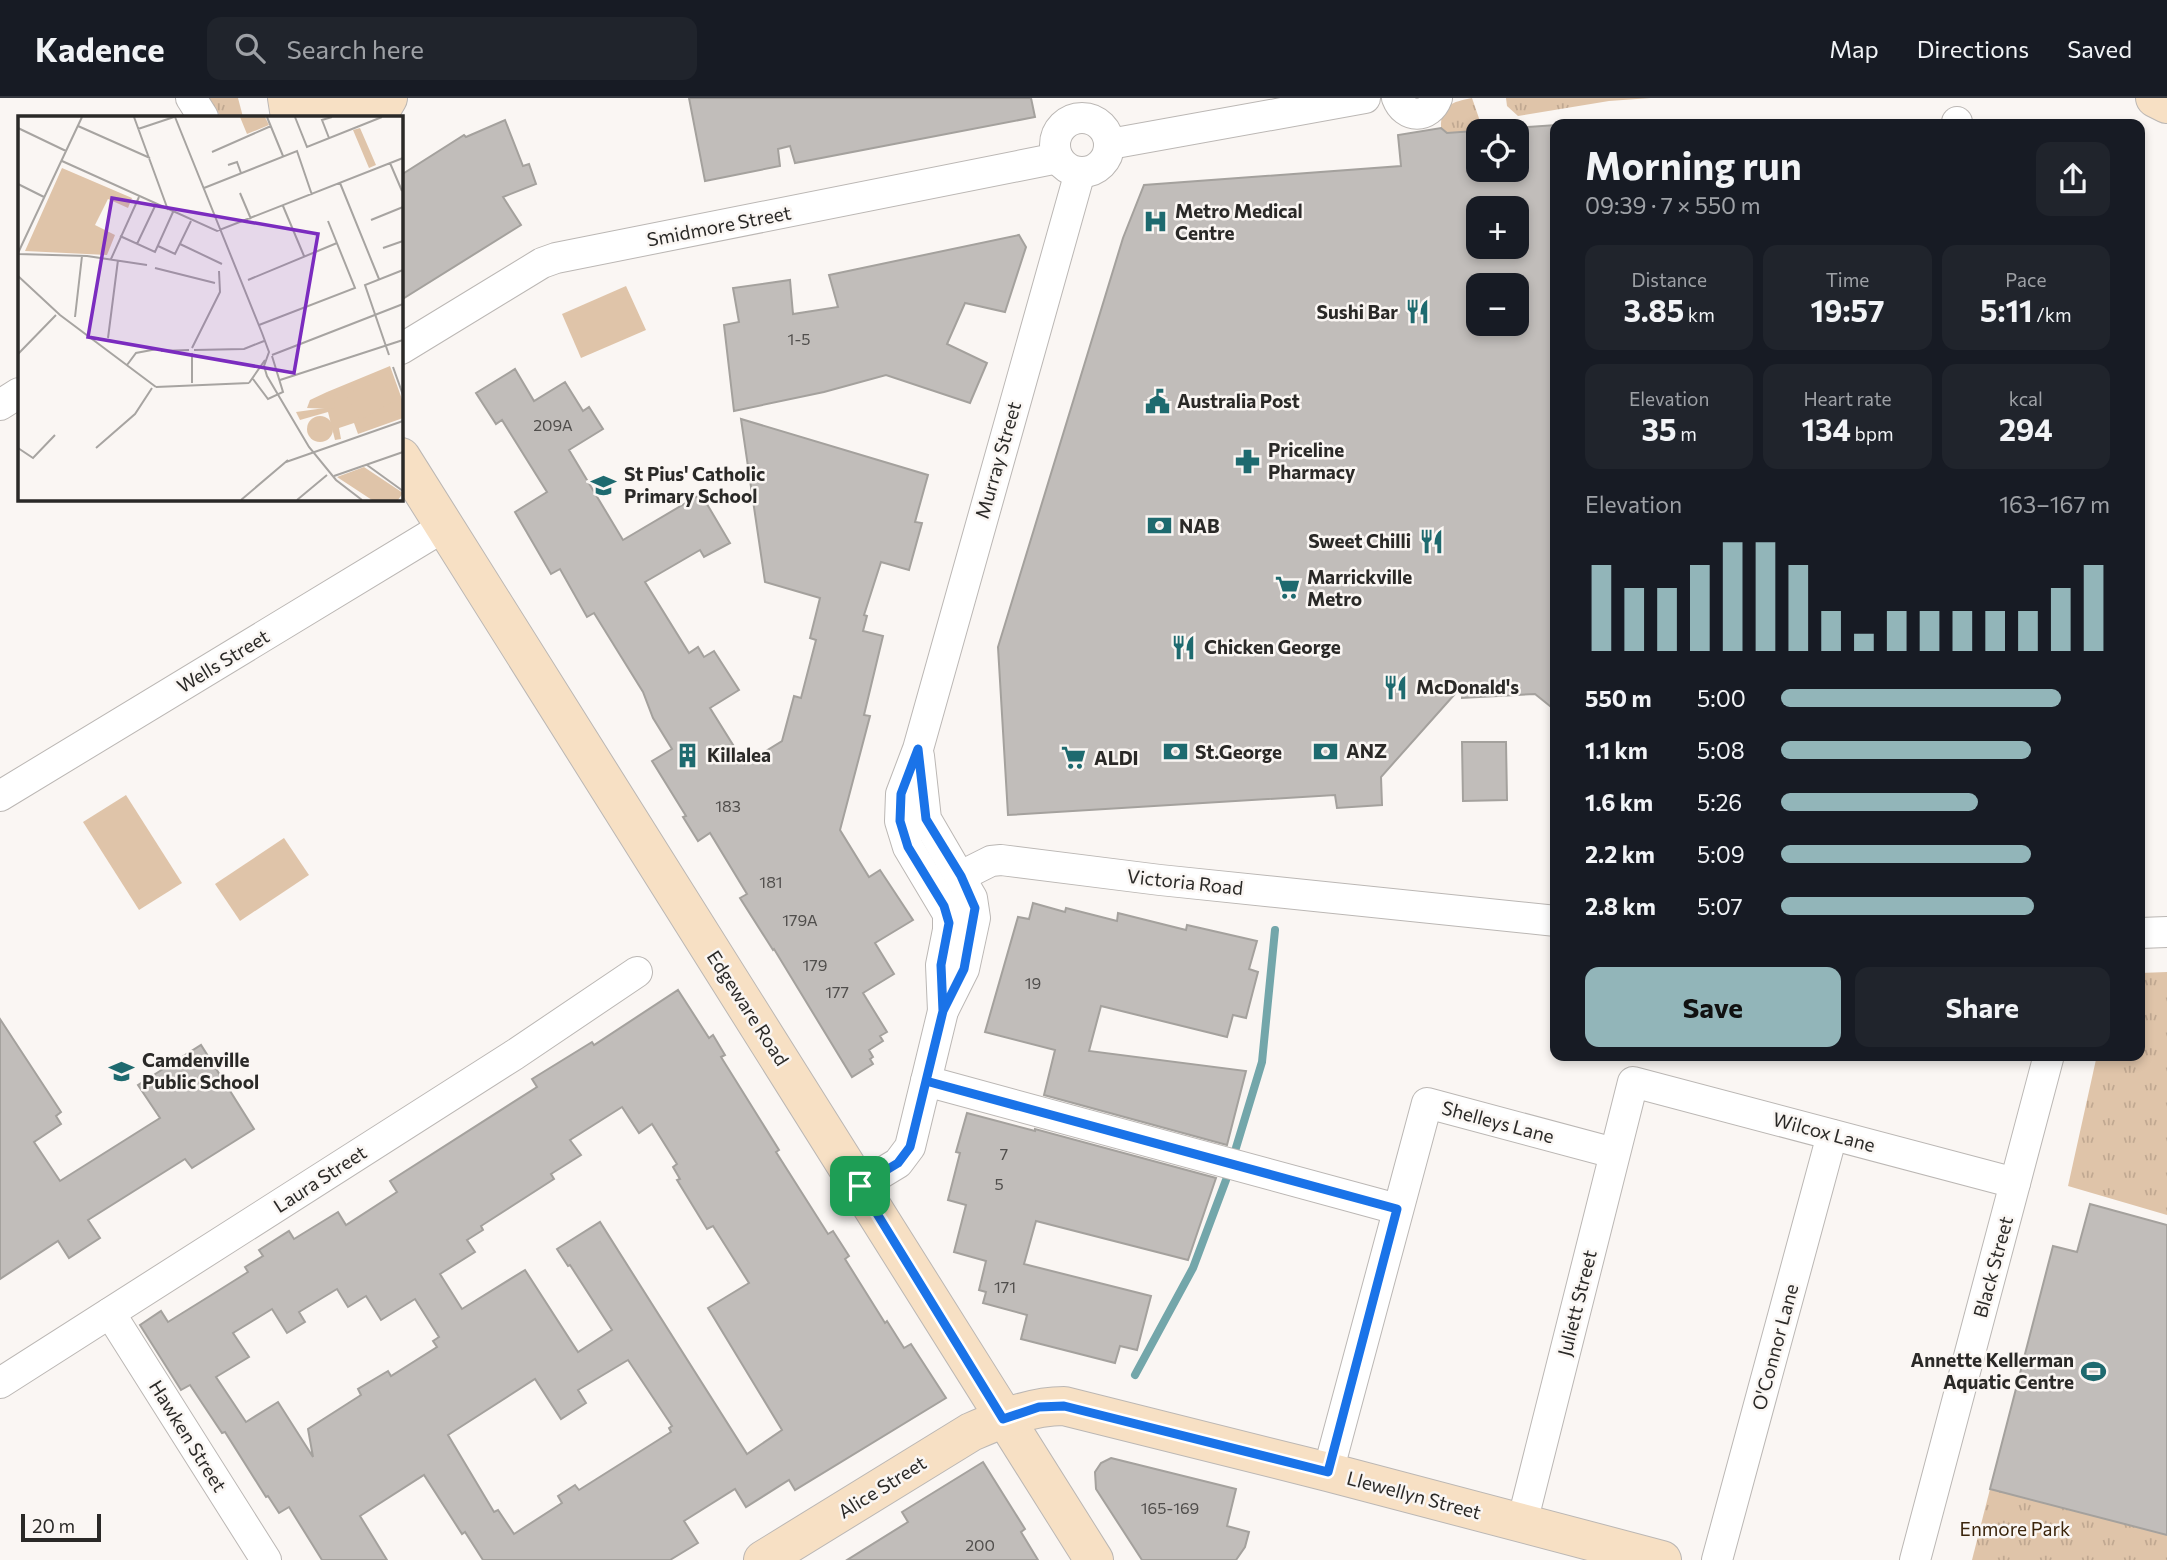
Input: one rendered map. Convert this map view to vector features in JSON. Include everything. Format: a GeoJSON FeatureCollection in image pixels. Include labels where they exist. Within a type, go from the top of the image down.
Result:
{"type":"FeatureCollection","features":[{"type":"Feature","properties":{"kind":"main road"},"geometry":{"type":"LineString","coordinates":[[303,106],[344,106],[356,98]]}},
{"type":"Feature","properties":{"kind":"main road"},"geometry":{"type":"LineString","coordinates":[[378,116],[387,98]]}},
{"type":"Feature","properties":{"kind":"main road"},"geometry":{"type":"LineString","coordinates":[[2155,98],[2167,104]]}},
{"type":"Feature","properties":{"kind":"main road","name":"Edgeware Road"},"geometry":{"type":"LineString","coordinates":[[402,459],[1094,1560]]}},
{"type":"Feature","properties":{"kind":"main road","name":"Llewellyn Street"},"geometry":{"type":"LineString","coordinates":[[1003,1419],[1039,1407],[1064,1406],[1522,1523],[1578,1549],[1662,1560]]}},
{"type":"Feature","properties":{"kind":"main road","name":"Alice Street"},"geometry":{"type":"LineString","coordinates":[[763,1560],[971,1432],[1003,1419]]}},
{"type":"Feature","properties":{"kind":"street"},"geometry":{"type":"LineString","coordinates":[[169,98],[179,116]]}},
{"type":"Feature","properties":{"kind":"street"},"geometry":{"type":"LineString","coordinates":[[191,98],[202,116]]}},
{"type":"Feature","properties":{"kind":"street"},"geometry":{"type":"LineString","coordinates":[[1110,144],[1365,98]]}},
{"type":"Feature","properties":{"kind":"street"},"geometry":{"type":"LineString","coordinates":[[1397,98],[1405,110],[1417,115],[1430,110],[1438,98]]}},
{"type":"Feature","properties":{"kind":"street"},"geometry":{"type":"LineString","coordinates":[[1076,108],[1096,121],[1108,135],[1110,144],[1104,162],[1089,171],[1069,165],[1055,150],[1057,133],[1076,108]]}},
{"type":"Feature","properties":{"kind":"street","name":"Smidmore Street"},"geometry":{"type":"LineString","coordinates":[[402,348],[542,263],[556,258],[1069,165]]}},
{"type":"Feature","properties":{"kind":"street","name":"Murray Street"},"geometry":{"type":"LineString","coordinates":[[943,1011],[941,965],[949,923],[948,914],[908,847],[900,821],[901,794],[918,749],[1069,165]]}},
{"type":"Feature","properties":{"kind":"street"},"geometry":{"type":"LineString","coordinates":[[0,405],[18,394]]}},
{"type":"Feature","properties":{"kind":"street","name":"Wells Street"},"geometry":{"type":"LineString","coordinates":[[0,796],[445,526]]}},
{"type":"Feature","properties":{"kind":"street","name":"Murray Street"},"geometry":{"type":"LineString","coordinates":[[918,749],[926,819],[961,876]]}},
{"type":"Feature","properties":{"kind":"street","name":"Victoria Road"},"geometry":{"type":"LineString","coordinates":[[961,876],[991,861],[1001,860],[1160,880],[1550,920]]}},
{"type":"Feature","properties":{"kind":"street"},"geometry":{"type":"LineString","coordinates":[[860,1186],[898,1163],[910,1147],[943,1011],[964,969],[975,918],[972,898],[961,876]]}},
{"type":"Feature","properties":{"kind":"street"},"geometry":{"type":"LineString","coordinates":[[2145,933],[2167,932]]}},
{"type":"Feature","properties":{"kind":"street","name":"Laura Street"},"geometry":{"type":"LineString","coordinates":[[0,1382],[514,1055],[638,972]]}},
{"type":"Feature","properties":{"kind":"street","name":"Black Street"},"geometry":{"type":"LineString","coordinates":[[1915,1560],[2047,1061]]}},
{"type":"Feature","properties":{"kind":"street"},"geometry":{"type":"LineString","coordinates":[[926,1081],[1397,1209]]}},
{"type":"Feature","properties":{"kind":"street","name":"Wilcox Lane"},"geometry":{"type":"LineString","coordinates":[[1633,1082],[2015,1183]]}},
{"type":"Feature","properties":{"kind":"street","name":"Juliett Street"},"geometry":{"type":"LineString","coordinates":[[1522,1523],[1633,1082]]}},
{"type":"Feature","properties":{"kind":"street","name":"Shelleys Lane"},"geometry":{"type":"LineString","coordinates":[[1328,1472],[1427,1102],[1614,1153]]}},
{"type":"Feature","properties":{"kind":"street","name":"O'Connor Lane"},"geometry":{"type":"LineString","coordinates":[[1717,1560],[1832,1135]]}},
{"type":"Feature","properties":{"kind":"street","name":"Hawken Street"},"geometry":{"type":"LineString","coordinates":[[110,1313],[266,1560]]}},
{"type":"Feature","properties":{"kind":"green space"},"geometry":{"type":"Polygon","coordinates":[[[209,98],[238,98],[243,116],[220,116],[209,98]]]}},
{"type":"Feature","properties":{"kind":"green space"},"geometry":{"type":"Polygon","coordinates":[[[1472,98],[1479,119],[1466,119],[1466,131],[1447,133],[1441,128],[1443,114],[1445,109],[1459,101],[1472,98]]]}},
{"type":"Feature","properties":{"kind":"green space"},"geometry":{"type":"Polygon","coordinates":[[[1506,98],[1651,98],[1609,101],[1518,116],[1507,106],[1506,98]]]}},
{"type":"Feature","properties":{"kind":"green space"},"geometry":{"type":"Polygon","coordinates":[[[626,286],[646,330],[581,358],[562,314],[626,286]]]}},
{"type":"Feature","properties":{"kind":"green space"},"geometry":{"type":"Polygon","coordinates":[[[126,795],[182,883],[139,910],[83,822],[126,795]]]}},
{"type":"Feature","properties":{"kind":"green space"},"geometry":{"type":"Polygon","coordinates":[[[284,838],[309,875],[240,921],[215,884],[284,838]]]}},
{"type":"Feature","properties":{"kind":"green space"},"geometry":{"type":"Polygon","coordinates":[[[2167,972],[2167,1215],[2068,1186],[2096,1061],[2145,1061],[2145,973],[2167,972]]]}},
{"type":"Feature","properties":{"kind":"green space","name":"Enmore Park"},"geometry":{"type":"Polygon","coordinates":[[[1990,1489],[2167,1534],[2167,1560],[1972,1560],[1990,1489]]]}},
{"type":"Feature","properties":{"kind":"building"},"geometry":{"type":"Polygon","coordinates":[[[689,98],[1031,98],[1035,117],[795,163],[790,146],[778,149],[780,166],[705,181],[689,98]]]}},
{"type":"Feature","properties":{"kind":"building"},"geometry":{"type":"Polygon","coordinates":[[[505,120],[523,166],[529,164],[536,184],[503,197],[521,225],[402,299],[402,174],[464,135],[466,137],[505,120]]]}},
{"type":"Feature","properties":{"kind":"building","name":"Marrickville Metro"},"geometry":{"type":"Polygon","coordinates":[[[1550,125],[1550,706],[1535,694],[1462,698],[1462,686],[1381,777],[1382,805],[1337,808],[1335,795],[1008,815],[998,647],[1123,238],[1144,185],[1401,166],[1398,135],[1441,128],[1447,133],[1466,132],[1466,182],[1529,182],[1529,127],[1550,125]]]}},
{"type":"Feature","properties":{"kind":"building"},"geometry":{"type":"Polygon","coordinates":[[[1019,235],[1026,247],[1005,312],[965,303],[947,344],[987,363],[970,403],[886,375],[824,392],[734,411],[724,325],[739,322],[733,288],[790,280],[793,314],[838,307],[829,275],[1019,235]]]}},
{"type":"Feature","properties":{"kind":"building"},"geometry":{"type":"Polygon","coordinates":[[[515,369],[534,401],[565,382],[583,411],[589,407],[603,429],[569,450],[623,540],[701,494],[730,543],[704,557],[700,550],[645,582],[689,653],[698,647],[704,657],[714,651],[739,690],[710,708],[745,764],[782,741],[794,696],[801,698],[816,640],[810,638],[820,598],[765,582],[741,419],[928,475],[915,522],[922,523],[909,570],[881,562],[864,615],[867,616],[863,631],[883,636],[864,715],[870,716],[840,830],[869,877],[880,870],[913,920],[875,943],[894,974],[863,993],[887,1032],[880,1036],[883,1041],[869,1050],[873,1064],[852,1077],[740,898],[747,894],[710,833],[698,841],[652,761],[672,749],[653,718],[643,692],[594,613],[587,617],[560,569],[551,574],[515,512],[547,492],[502,420],[496,424],[476,393],[515,369]]]}},
{"type":"Feature","properties":{"kind":"building"},"geometry":{"type":"Polygon","coordinates":[[[1462,742],[1506,742],[1507,800],[1463,801],[1462,742]]]}},
{"type":"Feature","properties":{"kind":"building"},"geometry":{"type":"Polygon","coordinates":[[[1033,903],[1117,921],[1118,913],[1186,930],[1187,925],[1257,941],[1249,969],[1258,972],[1246,1018],[1233,1015],[1227,1037],[1101,1006],[1089,1051],[1246,1071],[1227,1145],[1044,1095],[1055,1050],[985,1032],[1018,917],[1029,919],[1033,903]]]}},
{"type":"Feature","properties":{"kind":"building"},"geometry":{"type":"Polygon","coordinates":[[[678,990],[709,1038],[713,1035],[725,1055],[721,1057],[779,1150],[776,1152],[828,1234],[833,1231],[842,1245],[849,1256],[845,1259],[885,1323],[887,1321],[904,1348],[911,1344],[946,1398],[795,1490],[789,1480],[746,1507],[735,1489],[684,1521],[698,1543],[670,1560],[483,1560],[465,1532],[462,1534],[424,1475],[360,1516],[387,1560],[322,1560],[289,1507],[279,1513],[268,1496],[266,1497],[225,1432],[222,1433],[190,1385],[181,1390],[140,1325],[161,1311],[168,1322],[248,1272],[245,1267],[263,1256],[259,1250],[289,1231],[294,1239],[338,1212],[346,1225],[397,1192],[390,1181],[537,1087],[532,1079],[592,1042],[594,1045],[678,990]],[[622,1107],[570,1140],[581,1155],[551,1174],[554,1179],[481,1226],[483,1230],[467,1240],[475,1252],[440,1274],[462,1309],[525,1270],[578,1352],[612,1330],[557,1249],[600,1222],[747,1454],[782,1430],[708,1308],[749,1283],[713,1226],[707,1229],[677,1180],[680,1179],[673,1167],[677,1164],[652,1124],[639,1133],[622,1107]],[[337,1289],[299,1312],[305,1322],[287,1333],[272,1309],[233,1333],[249,1357],[216,1377],[246,1422],[278,1402],[313,1457],[308,1429],[361,1395],[358,1389],[388,1371],[391,1376],[437,1347],[433,1341],[439,1337],[415,1299],[381,1320],[366,1296],[348,1307],[337,1289]],[[628,1360],[578,1390],[586,1403],[561,1419],[535,1379],[448,1435],[494,1512],[498,1510],[514,1534],[562,1503],[558,1496],[575,1485],[579,1490],[671,1432],[669,1428],[672,1426],[628,1360]]]}},
{"type":"Feature","properties":{"kind":"building"},"geometry":{"type":"Polygon","coordinates":[[[0,1019],[61,1112],[56,1116],[61,1124],[34,1142],[60,1181],[160,1118],[138,1085],[201,1045],[254,1129],[192,1168],[185,1159],[88,1220],[100,1238],[69,1258],[58,1241],[0,1279],[0,1019]]]}},
{"type":"Feature","properties":{"kind":"building"},"geometry":{"type":"Polygon","coordinates":[[[967,1113],[1216,1178],[1188,1260],[1036,1221],[1024,1264],[1151,1296],[1137,1350],[1120,1346],[1115,1363],[1021,1339],[1027,1315],[983,1303],[986,1292],[979,1290],[986,1261],[954,1252],[966,1205],[948,1200],[960,1153],[956,1152],[967,1113]]]}},
{"type":"Feature","properties":{"kind":"building","name":"Annette Kellerman Aquatic Centre"},"geometry":{"type":"Polygon","coordinates":[[[2090,1204],[2167,1225],[2167,1535],[1990,1489],[2053,1246],[2077,1252],[2090,1204]]]}},
{"type":"Feature","properties":{"kind":"building"},"geometry":{"type":"Polygon","coordinates":[[[1111,1458],[1236,1489],[1227,1526],[1249,1532],[1245,1547],[1236,1560],[1142,1560],[1096,1489],[1095,1472],[1101,1463],[1111,1458]]]}},
{"type":"Feature","properties":{"kind":"building"},"geometry":{"type":"Polygon","coordinates":[[[983,1462],[1025,1529],[1021,1532],[1038,1560],[847,1560],[908,1522],[902,1512],[983,1462]]]}},
{"type":"Feature","properties":{"kind":"waterway"},"geometry":{"type":"LineString","coordinates":[[1235,1151],[1262,1062],[1275,930]]}},
{"type":"Feature","properties":{"kind":"waterway"},"geometry":{"type":"LineString","coordinates":[[1135,1375],[1193,1268],[1226,1180]]}},
{"type":"Feature","properties":{"kind":"place","name":"Metro Medical Centre"},"geometry":{"type":"Point","coordinates":[1155,222]}},
{"type":"Feature","properties":{"kind":"place","name":"Sushi Bar"},"geometry":{"type":"Point","coordinates":[1418,312]}},
{"type":"Feature","properties":{"kind":"place","name":"Australia Post"},"geometry":{"type":"Point","coordinates":[1157,401]}},
{"type":"Feature","properties":{"kind":"place","name":"Priceline Pharmacy"},"geometry":{"type":"Point","coordinates":[1248,461]}},
{"type":"Feature","properties":{"kind":"place","name":"St Pius' Catholic Primary School"},"geometry":{"type":"Point","coordinates":[604,485]}},
{"type":"Feature","properties":{"kind":"place","name":"NAB"},"geometry":{"type":"Point","coordinates":[1159,526]}},
{"type":"Feature","properties":{"kind":"place","name":"Sweet Chilli"},"geometry":{"type":"Point","coordinates":[1431,541]}},
{"type":"Feature","properties":{"kind":"place","name":"Marrickville Metro"},"geometry":{"type":"Point","coordinates":[1287,588]}},
{"type":"Feature","properties":{"kind":"place","name":"Chicken George"},"geometry":{"type":"Point","coordinates":[1184,647]}},
{"type":"Feature","properties":{"kind":"place","name":"McDonald's"},"geometry":{"type":"Point","coordinates":[1396,687]}},
{"type":"Feature","properties":{"kind":"place","name":"ANZ"},"geometry":{"type":"Point","coordinates":[1326,751]}},
{"type":"Feature","properties":{"kind":"place","name":"St.George"},"geometry":{"type":"Point","coordinates":[1175,752]}},
{"type":"Feature","properties":{"kind":"place","name":"Killalea"},"geometry":{"type":"Point","coordinates":[687,755]}},
{"type":"Feature","properties":{"kind":"place","name":"ALDI"},"geometry":{"type":"Point","coordinates":[1074,758]}},
{"type":"Feature","properties":{"kind":"place","name":"Camdenville Public School"},"geometry":{"type":"Point","coordinates":[122,1071]}},
{"type":"Feature","properties":{"kind":"place","name":"Annette Kellerman Aquatic Centre"},"geometry":{"type":"Point","coordinates":[2094,1371]}},
{"type":"Feature","properties":{"kind":"route"},"geometry":{"type":"LineString","coordinates":[[860,1186],[898,1163],[910,1147],[943,1011],[941,965],[949,923],[948,914],[908,847],[900,821],[901,794],[918,749],[926,819],[961,876],[975,908],[964,969],[943,1011],[926,1081],[1397,1209],[1328,1472],[1064,1406],[1039,1407],[1003,1419],[860,1186]]}}]}
